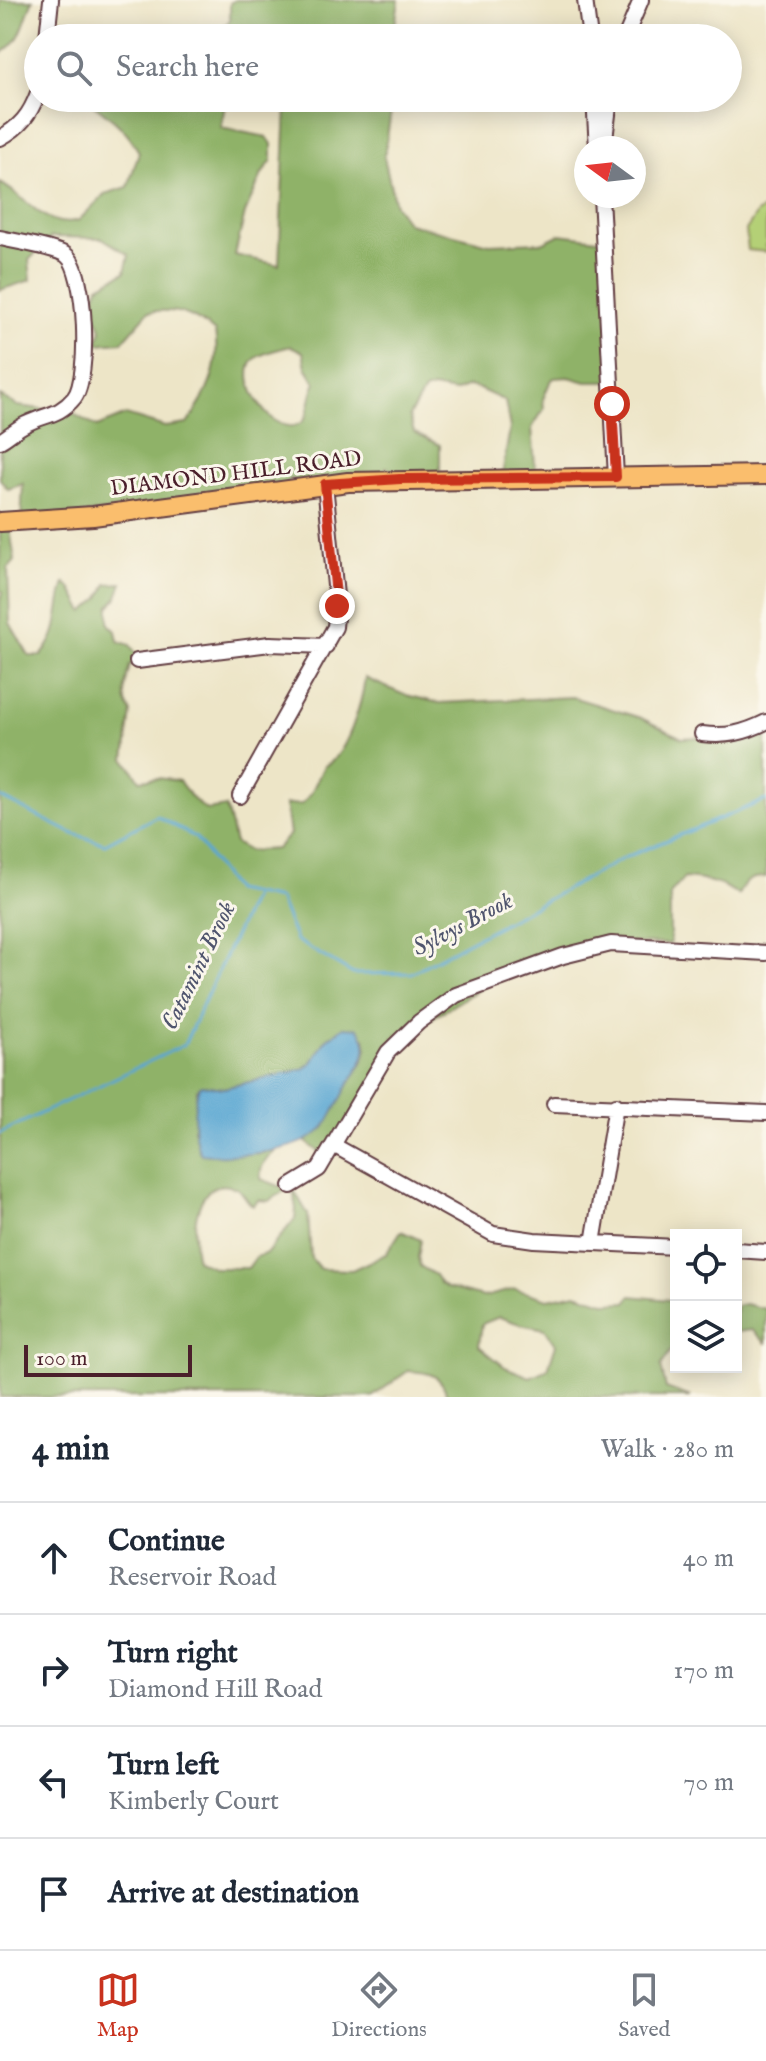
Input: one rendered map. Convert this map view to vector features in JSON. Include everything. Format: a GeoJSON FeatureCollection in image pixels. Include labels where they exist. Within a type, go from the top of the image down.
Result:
{"type":"FeatureCollection","features":[{"type":"Feature","properties":{"kind":"main road","name":"DIAMOND HILL ROAD"},"geometry":{"type":"LineString","coordinates":[[0,522],[78,517],[325,484],[400,479],[766,475]]}},
{"type":"Feature","properties":{"kind":"street"},"geometry":{"type":"LineString","coordinates":[[48,24],[51,0]]}},
{"type":"Feature","properties":{"kind":"street"},"geometry":{"type":"LineString","coordinates":[[585,0],[588,24]]}},
{"type":"Feature","properties":{"kind":"street"},"geometry":{"type":"LineString","coordinates":[[631,24],[641,0]]}},
{"type":"Feature","properties":{"kind":"street"},"geometry":{"type":"LineString","coordinates":[[0,138],[21,125],[30,112]]}},
{"type":"Feature","properties":{"kind":"street"},"geometry":{"type":"LineString","coordinates":[[595,112],[596,136]]}},
{"type":"Feature","properties":{"kind":"street"},"geometry":{"type":"LineString","coordinates":[[605,136],[608,112]]}},
{"type":"Feature","properties":{"kind":"street"},"geometry":{"type":"LineString","coordinates":[[602,208],[616,477]]}},
{"type":"Feature","properties":{"kind":"street"},"geometry":{"type":"LineString","coordinates":[[0,238],[66,254],[77,269],[84,360],[83,380],[77,395],[62,412],[26,424],[0,441]]}},
{"type":"Feature","properties":{"kind":"street"},"geometry":{"type":"LineString","coordinates":[[240,796],[335,627],[337,606],[325,484]]}},
{"type":"Feature","properties":{"kind":"street"},"geometry":{"type":"LineString","coordinates":[[137,661],[270,644],[326,646]]}},
{"type":"Feature","properties":{"kind":"street"},"geometry":{"type":"LineString","coordinates":[[702,734],[736,735],[766,722]]}},
{"type":"Feature","properties":{"kind":"street"},"geometry":{"type":"LineString","coordinates":[[291,1186],[319,1169],[388,1052],[419,1022],[456,995],[563,956],[611,944],[766,953]]}},
{"type":"Feature","properties":{"kind":"street"},"geometry":{"type":"LineString","coordinates":[[554,1104],[766,1113]]}},
{"type":"Feature","properties":{"kind":"street"},"geometry":{"type":"LineString","coordinates":[[593,1243],[616,1105]]}},
{"type":"Feature","properties":{"kind":"street"},"geometry":{"type":"LineString","coordinates":[[335,1146],[493,1234],[534,1240],[670,1247]]}},
{"type":"Feature","properties":{"kind":"street"},"geometry":{"type":"LineString","coordinates":[[742,1250],[766,1252]]}},
{"type":"Feature","properties":{"kind":"green space"},"geometry":{"type":"Polygon","coordinates":[[[0,0],[33,0],[18,37],[0,54],[0,0]]]}},
{"type":"Feature","properties":{"kind":"green space"},"geometry":{"type":"Polygon","coordinates":[[[235,0],[399,0],[395,24],[226,24],[230,20],[230,3],[235,0]]]}},
{"type":"Feature","properties":{"kind":"green space"},"geometry":{"type":"Polygon","coordinates":[[[103,112],[224,112],[221,128],[267,137],[272,144],[272,160],[262,174],[245,213],[235,255],[279,265],[286,112],[391,112],[384,157],[395,205],[408,223],[489,244],[544,242],[560,234],[605,240],[611,382],[586,382],[569,377],[554,378],[550,382],[543,399],[544,409],[532,428],[536,477],[502,476],[510,428],[505,401],[469,386],[454,392],[433,388],[424,391],[409,416],[414,432],[440,445],[440,477],[409,479],[386,467],[377,480],[302,487],[291,478],[283,490],[21,522],[23,484],[8,489],[0,479],[0,396],[18,406],[72,413],[97,427],[126,415],[165,427],[187,424],[201,403],[214,369],[215,332],[192,317],[176,312],[148,312],[122,342],[97,344],[101,329],[92,306],[99,286],[125,272],[129,255],[102,238],[51,237],[29,260],[31,280],[0,290],[0,183],[52,220],[79,220],[105,194],[128,187],[139,152],[122,128],[103,112]],[[291,346],[263,354],[250,367],[249,379],[259,404],[279,423],[290,426],[304,420],[316,383],[306,367],[303,352],[291,346]]]}},
{"type":"Feature","properties":{"kind":"green space"},"geometry":{"type":"Polygon","coordinates":[[[766,208],[766,252],[748,250],[746,230],[758,212],[766,208]]]}},
{"type":"Feature","properties":{"kind":"green space"},"geometry":{"type":"Polygon","coordinates":[[[0,523],[10,529],[15,561],[8,569],[10,623],[29,656],[41,656],[53,637],[65,583],[84,612],[100,598],[107,584],[122,583],[109,607],[109,624],[116,631],[118,641],[130,645],[140,659],[130,665],[126,683],[126,701],[131,712],[125,759],[140,780],[158,778],[179,781],[206,810],[226,807],[235,843],[249,851],[276,849],[290,834],[285,805],[302,804],[324,766],[340,752],[357,714],[365,678],[402,694],[439,703],[572,697],[641,718],[682,738],[722,736],[766,721],[766,877],[749,881],[738,895],[712,882],[684,878],[670,894],[670,944],[609,943],[493,981],[406,1034],[329,1159],[306,1142],[306,1138],[324,1128],[362,1063],[367,1049],[365,1037],[344,1027],[326,1040],[304,1069],[224,1088],[201,1085],[197,1090],[194,1130],[258,1154],[277,1150],[263,1166],[261,1179],[287,1189],[269,1201],[258,1200],[253,1206],[236,1188],[222,1185],[212,1189],[204,1197],[195,1222],[197,1260],[215,1268],[248,1268],[256,1257],[267,1253],[295,1219],[293,1189],[308,1214],[311,1258],[320,1269],[352,1270],[386,1254],[401,1231],[421,1240],[420,1266],[435,1275],[447,1288],[484,1297],[515,1289],[548,1299],[576,1293],[607,1303],[626,1302],[631,1296],[670,1300],[670,1352],[661,1366],[666,1388],[691,1397],[447,1397],[442,1383],[434,1376],[408,1371],[372,1397],[0,1397],[0,600],[3,592],[0,590],[0,523]],[[499,1317],[482,1324],[479,1346],[505,1367],[530,1377],[548,1369],[556,1344],[545,1329],[499,1317]]]}},
{"type":"Feature","properties":{"kind":"green space"},"geometry":{"type":"Polygon","coordinates":[[[742,1305],[766,1309],[766,1343],[752,1330],[742,1331],[742,1305]]]}},
{"type":"Feature","properties":{"kind":"water"},"geometry":{"type":"Polygon","coordinates":[[[344,1027],[358,1028],[365,1041],[365,1053],[333,1114],[315,1135],[267,1152],[201,1154],[194,1120],[201,1085],[224,1088],[304,1069],[326,1040],[344,1027]]]}},
{"type":"Feature","properties":{"kind":"waterway","name":"Sylvys Brook"},"geometry":{"type":"LineString","coordinates":[[0,797],[71,833],[105,844],[157,816],[196,838],[234,890],[279,899],[296,940],[353,974],[411,973],[626,857],[766,800]]}},
{"type":"Feature","properties":{"kind":"waterway","name":"Catamint Brook"},"geometry":{"type":"LineString","coordinates":[[0,1133],[184,1045],[253,896]]}},
{"type":"Feature","properties":{"kind":"route"},"geometry":{"type":"LineString","coordinates":[[337,606],[325,484],[400,479],[616,477],[612,404]]}}]}
